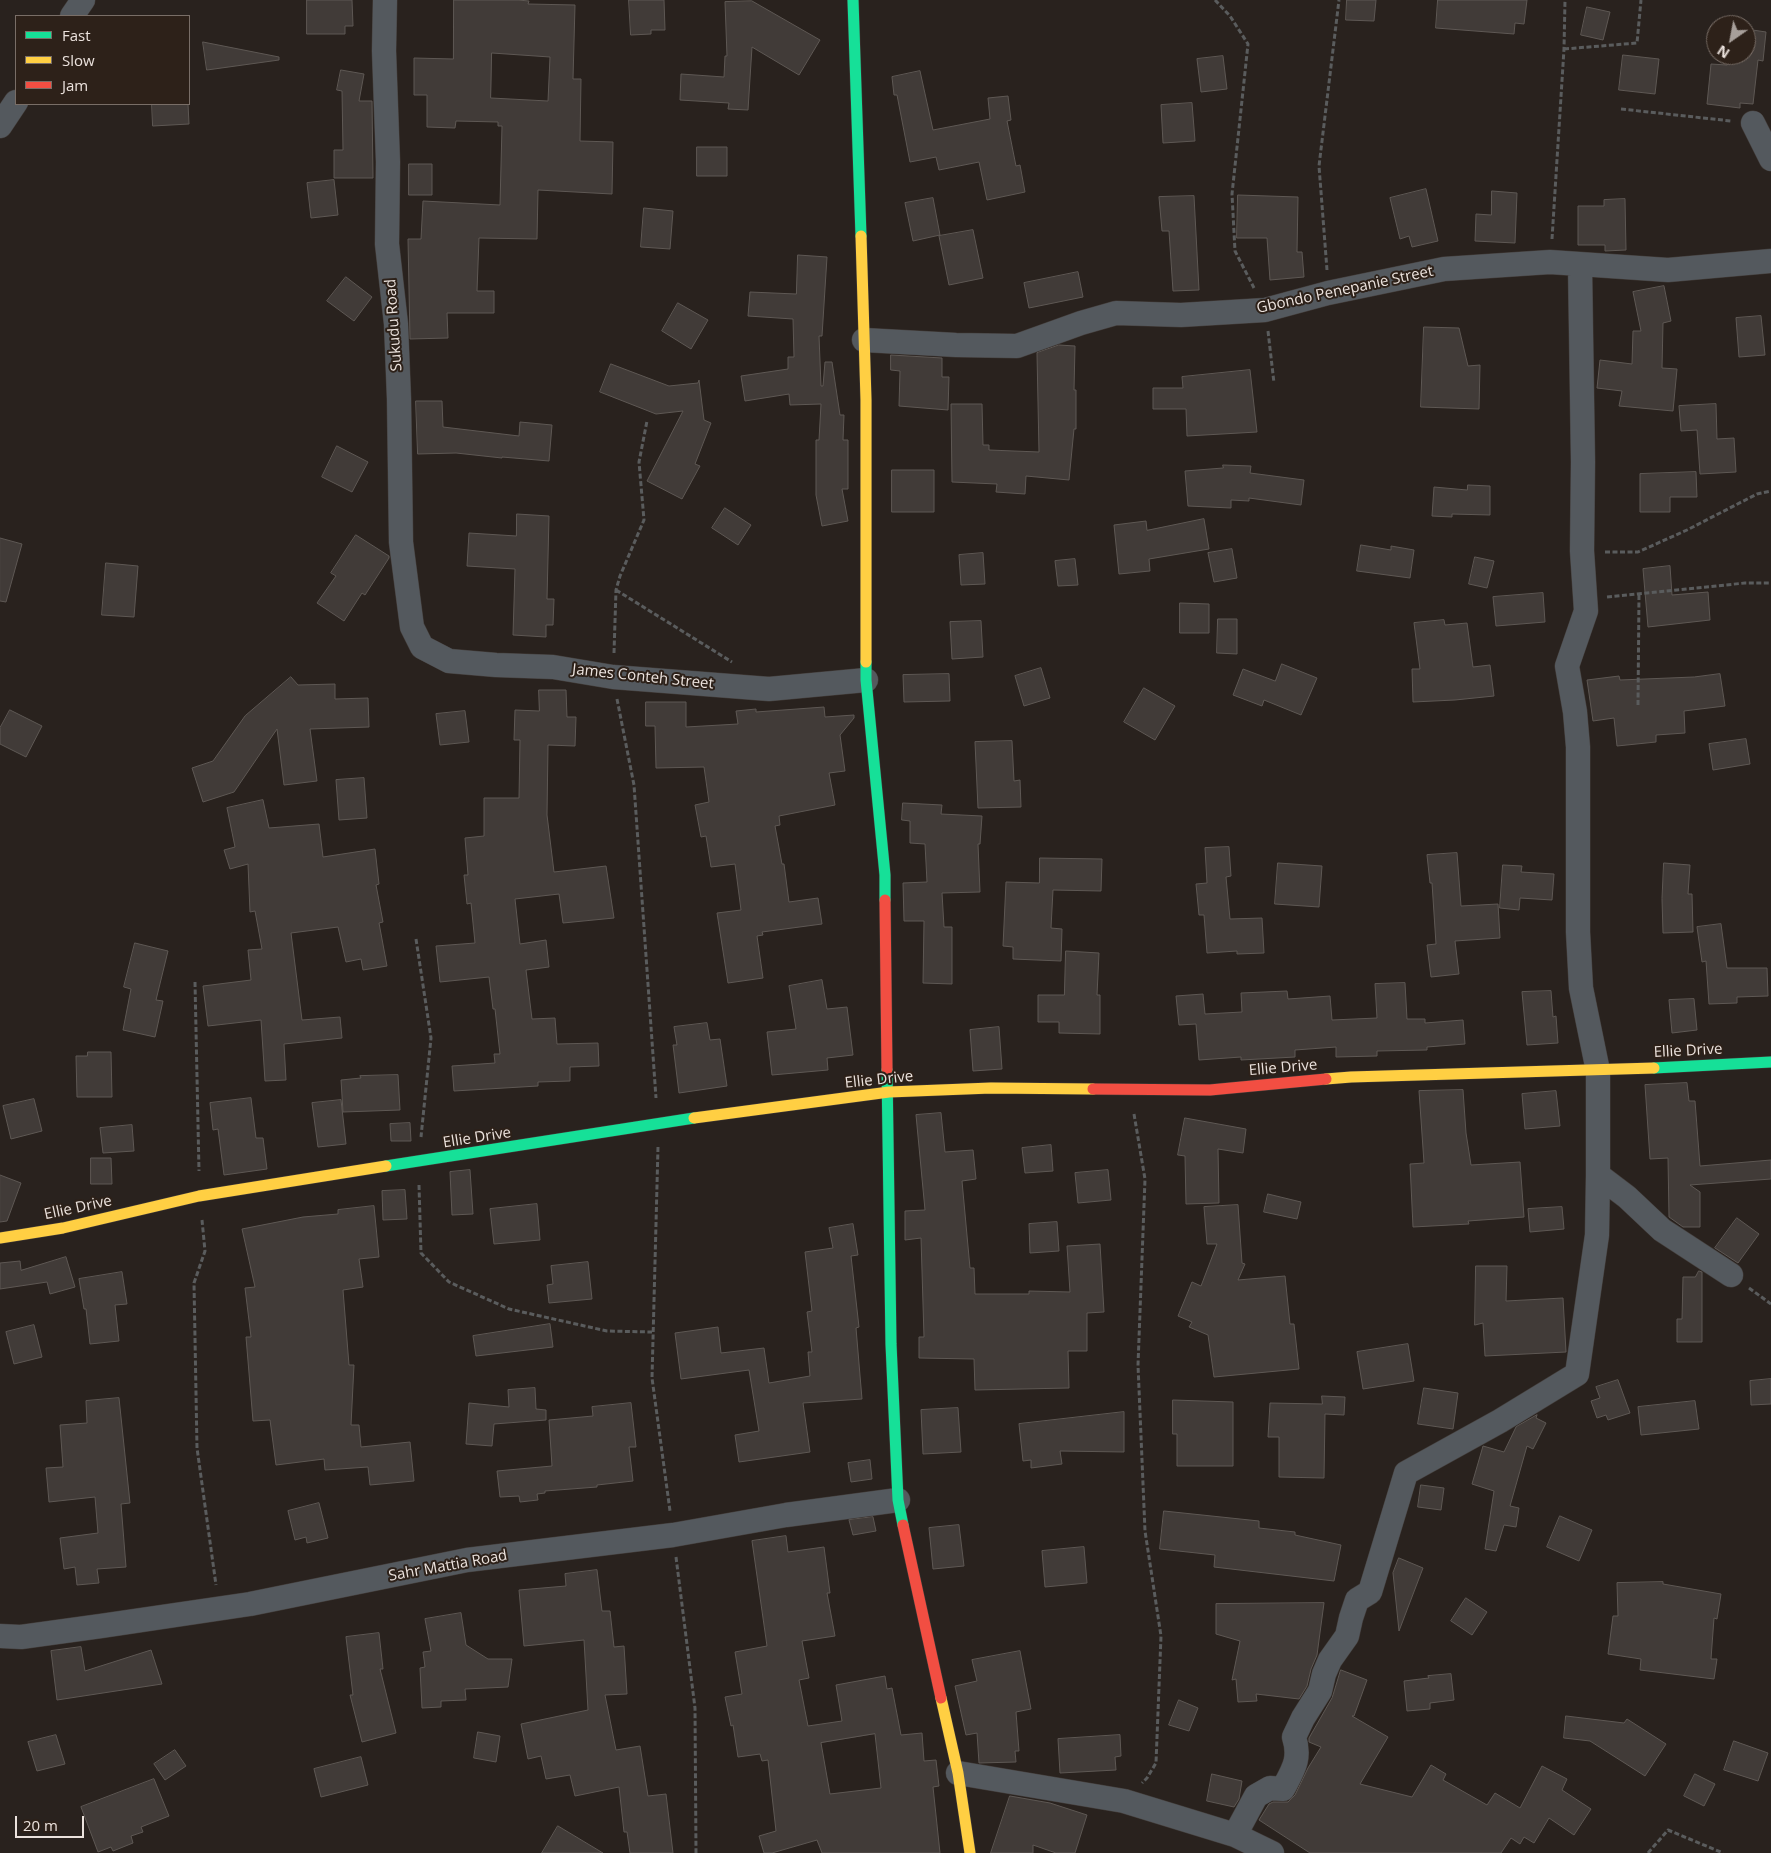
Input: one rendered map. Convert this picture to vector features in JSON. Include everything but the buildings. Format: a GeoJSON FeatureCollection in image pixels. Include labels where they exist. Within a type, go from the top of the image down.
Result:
{"type":"FeatureCollection","features":[{"type":"Feature","properties":{"kind":"main road"},"geometry":{"type":"LineString","coordinates":[[853,0],[864,340],[866,680],[885,875],[891,1344],[898,1500],[958,1772],[970,1853]]}},
{"type":"Feature","properties":{"kind":"main road","name":"Ellie Drive"},"geometry":{"type":"LineString","coordinates":[[0,1238],[63,1228],[199,1196],[658,1123],[889,1092],[991,1088],[1210,1090],[1351,1077],[1598,1071],[1771,1062]]}},
{"type":"Feature","properties":{"kind":"street"},"geometry":{"type":"LineString","coordinates":[[73,15],[82,0]]}},
{"type":"Feature","properties":{"kind":"street","name":"Sukudu Road"},"geometry":{"type":"LineString","coordinates":[[385,0],[384,52],[388,162],[387,244],[396,333],[401,542],[412,627],[422,648]]}},
{"type":"Feature","properties":{"kind":"street"},"geometry":{"type":"LineString","coordinates":[[0,126],[15,104]]}},
{"type":"Feature","properties":{"kind":"street"},"geometry":{"type":"LineString","coordinates":[[1753,123],[1771,158]]}},
{"type":"Feature","properties":{"kind":"street","name":"Gbondo Penepanie Street"},"geometry":{"type":"LineString","coordinates":[[864,340],[1017,346],[1081,323],[1116,313],[1181,314],[1265,310],[1328,293],[1444,268],[1550,262],[1668,270],[1771,260]]}},
{"type":"Feature","properties":{"kind":"street"},"geometry":{"type":"LineString","coordinates":[[1235,1835],[1256,1796],[1270,1788],[1284,1789],[1297,1760],[1297,1747],[1294,1737],[1303,1718],[1320,1691],[1330,1660],[1347,1636],[1357,1600],[1370,1592],[1406,1473],[1500,1421],[1577,1374],[1597,1236],[1598,1175],[1598,1071],[1581,988],[1578,932],[1578,747],[1575,712],[1567,666],[1586,611],[1582,551],[1583,462],[1580,265]]}},
{"type":"Feature","properties":{"kind":"street","name":"James Conteh Street"},"geometry":{"type":"LineString","coordinates":[[422,648],[449,661],[553,667],[613,677],[769,689],[866,680]]}},
{"type":"Feature","properties":{"kind":"street"},"geometry":{"type":"LineString","coordinates":[[1598,1175],[1627,1197],[1662,1230],[1731,1276]]}},
{"type":"Feature","properties":{"kind":"street","name":"Sahr Mattia Road"},"geometry":{"type":"LineString","coordinates":[[0,1636],[21,1636],[84,1629],[220,1609],[467,1560],[673,1535],[786,1515],[898,1500]]}},
{"type":"Feature","properties":{"kind":"street"},"geometry":{"type":"LineString","coordinates":[[958,1772],[1124,1801],[1235,1835],[1272,1853]]}},
{"type":"Feature","properties":{"kind":"path"},"geometry":{"type":"LineString","coordinates":[[1215,0],[1230,16],[1248,44],[1232,194],[1235,251],[1265,310],[1274,383]]}},
{"type":"Feature","properties":{"kind":"path"},"geometry":{"type":"LineString","coordinates":[[1328,293],[1319,166],[1339,0]]}},
{"type":"Feature","properties":{"kind":"path"},"geometry":{"type":"LineString","coordinates":[[1550,262],[1564,49],[1564,0]]}},
{"type":"Feature","properties":{"kind":"path"},"geometry":{"type":"LineString","coordinates":[[1564,49],[1637,43],[1641,0]]}},
{"type":"Feature","properties":{"kind":"path"},"geometry":{"type":"LineString","coordinates":[[1621,108],[1753,123]]}},
{"type":"Feature","properties":{"kind":"path"},"geometry":{"type":"LineString","coordinates":[[647,421],[639,462],[644,520],[616,590],[613,677],[634,785],[658,1123],[652,1378],[695,1708],[696,1853]]}},
{"type":"Feature","properties":{"kind":"path"},"geometry":{"type":"LineString","coordinates":[[1582,551],[1638,552],[1687,530],[1757,494],[1771,491]]}},
{"type":"Feature","properties":{"kind":"path"},"geometry":{"type":"LineString","coordinates":[[1586,611],[1605,598],[1745,583],[1771,583]]}},
{"type":"Feature","properties":{"kind":"path"},"geometry":{"type":"LineString","coordinates":[[616,590],[733,663]]}},
{"type":"Feature","properties":{"kind":"path"},"geometry":{"type":"LineString","coordinates":[[1638,706],[1639,594]]}},
{"type":"Feature","properties":{"kind":"path"},"geometry":{"type":"LineString","coordinates":[[416,939],[431,1038],[419,1162],[421,1252],[449,1282],[509,1309],[607,1332],[652,1332]]}},
{"type":"Feature","properties":{"kind":"path"},"geometry":{"type":"LineString","coordinates":[[195,982],[199,1196],[204,1252],[194,1283],[197,1448],[220,1609]]}},
{"type":"Feature","properties":{"kind":"path"},"geometry":{"type":"LineString","coordinates":[[1124,1801],[1147,1778],[1156,1763],[1161,1636],[1145,1531],[1138,1365],[1145,1179],[1129,1090]]}},
{"type":"Feature","properties":{"kind":"path"},"geometry":{"type":"LineString","coordinates":[[1648,1853],[1668,1830],[1723,1853]]}},
{"type":"Feature","properties":{"kind":"traffic: fast"},"geometry":{"type":"LineString","coordinates":[[853,0],[861,236]]}},
{"type":"Feature","properties":{"kind":"traffic: fast"},"geometry":{"type":"LineString","coordinates":[[866,662],[866,680],[885,875],[885,900]]}},
{"type":"Feature","properties":{"kind":"traffic: fast"},"geometry":{"type":"LineString","coordinates":[[1654,1068],[1771,1062]]}},
{"type":"Feature","properties":{"kind":"traffic: fast"},"geometry":{"type":"LineString","coordinates":[[887,1070],[891,1344],[898,1500],[903,1525]]}},
{"type":"Feature","properties":{"kind":"traffic: fast"},"geometry":{"type":"LineString","coordinates":[[386,1166],[694,1118]]}},
{"type":"Feature","properties":{"kind":"traffic: slow"},"geometry":{"type":"LineString","coordinates":[[861,236],[866,400],[866,662]]}},
{"type":"Feature","properties":{"kind":"traffic: slow"},"geometry":{"type":"LineString","coordinates":[[1326,1079],[1654,1068]]}},
{"type":"Feature","properties":{"kind":"traffic: slow"},"geometry":{"type":"LineString","coordinates":[[694,1118],[889,1092],[991,1088],[1093,1089]]}},
{"type":"Feature","properties":{"kind":"traffic: slow"},"geometry":{"type":"LineString","coordinates":[[0,1238],[63,1228],[199,1196],[386,1166]]}},
{"type":"Feature","properties":{"kind":"traffic: slow"},"geometry":{"type":"LineString","coordinates":[[941,1698],[958,1773],[970,1853]]}},
{"type":"Feature","properties":{"kind":"traffic: jam"},"geometry":{"type":"LineString","coordinates":[[885,900],[887,1070]]}},
{"type":"Feature","properties":{"kind":"traffic: jam"},"geometry":{"type":"LineString","coordinates":[[1093,1089],[1210,1090],[1326,1079]]}},
{"type":"Feature","properties":{"kind":"traffic: jam"},"geometry":{"type":"LineString","coordinates":[[903,1525],[941,1698]]}}]}
